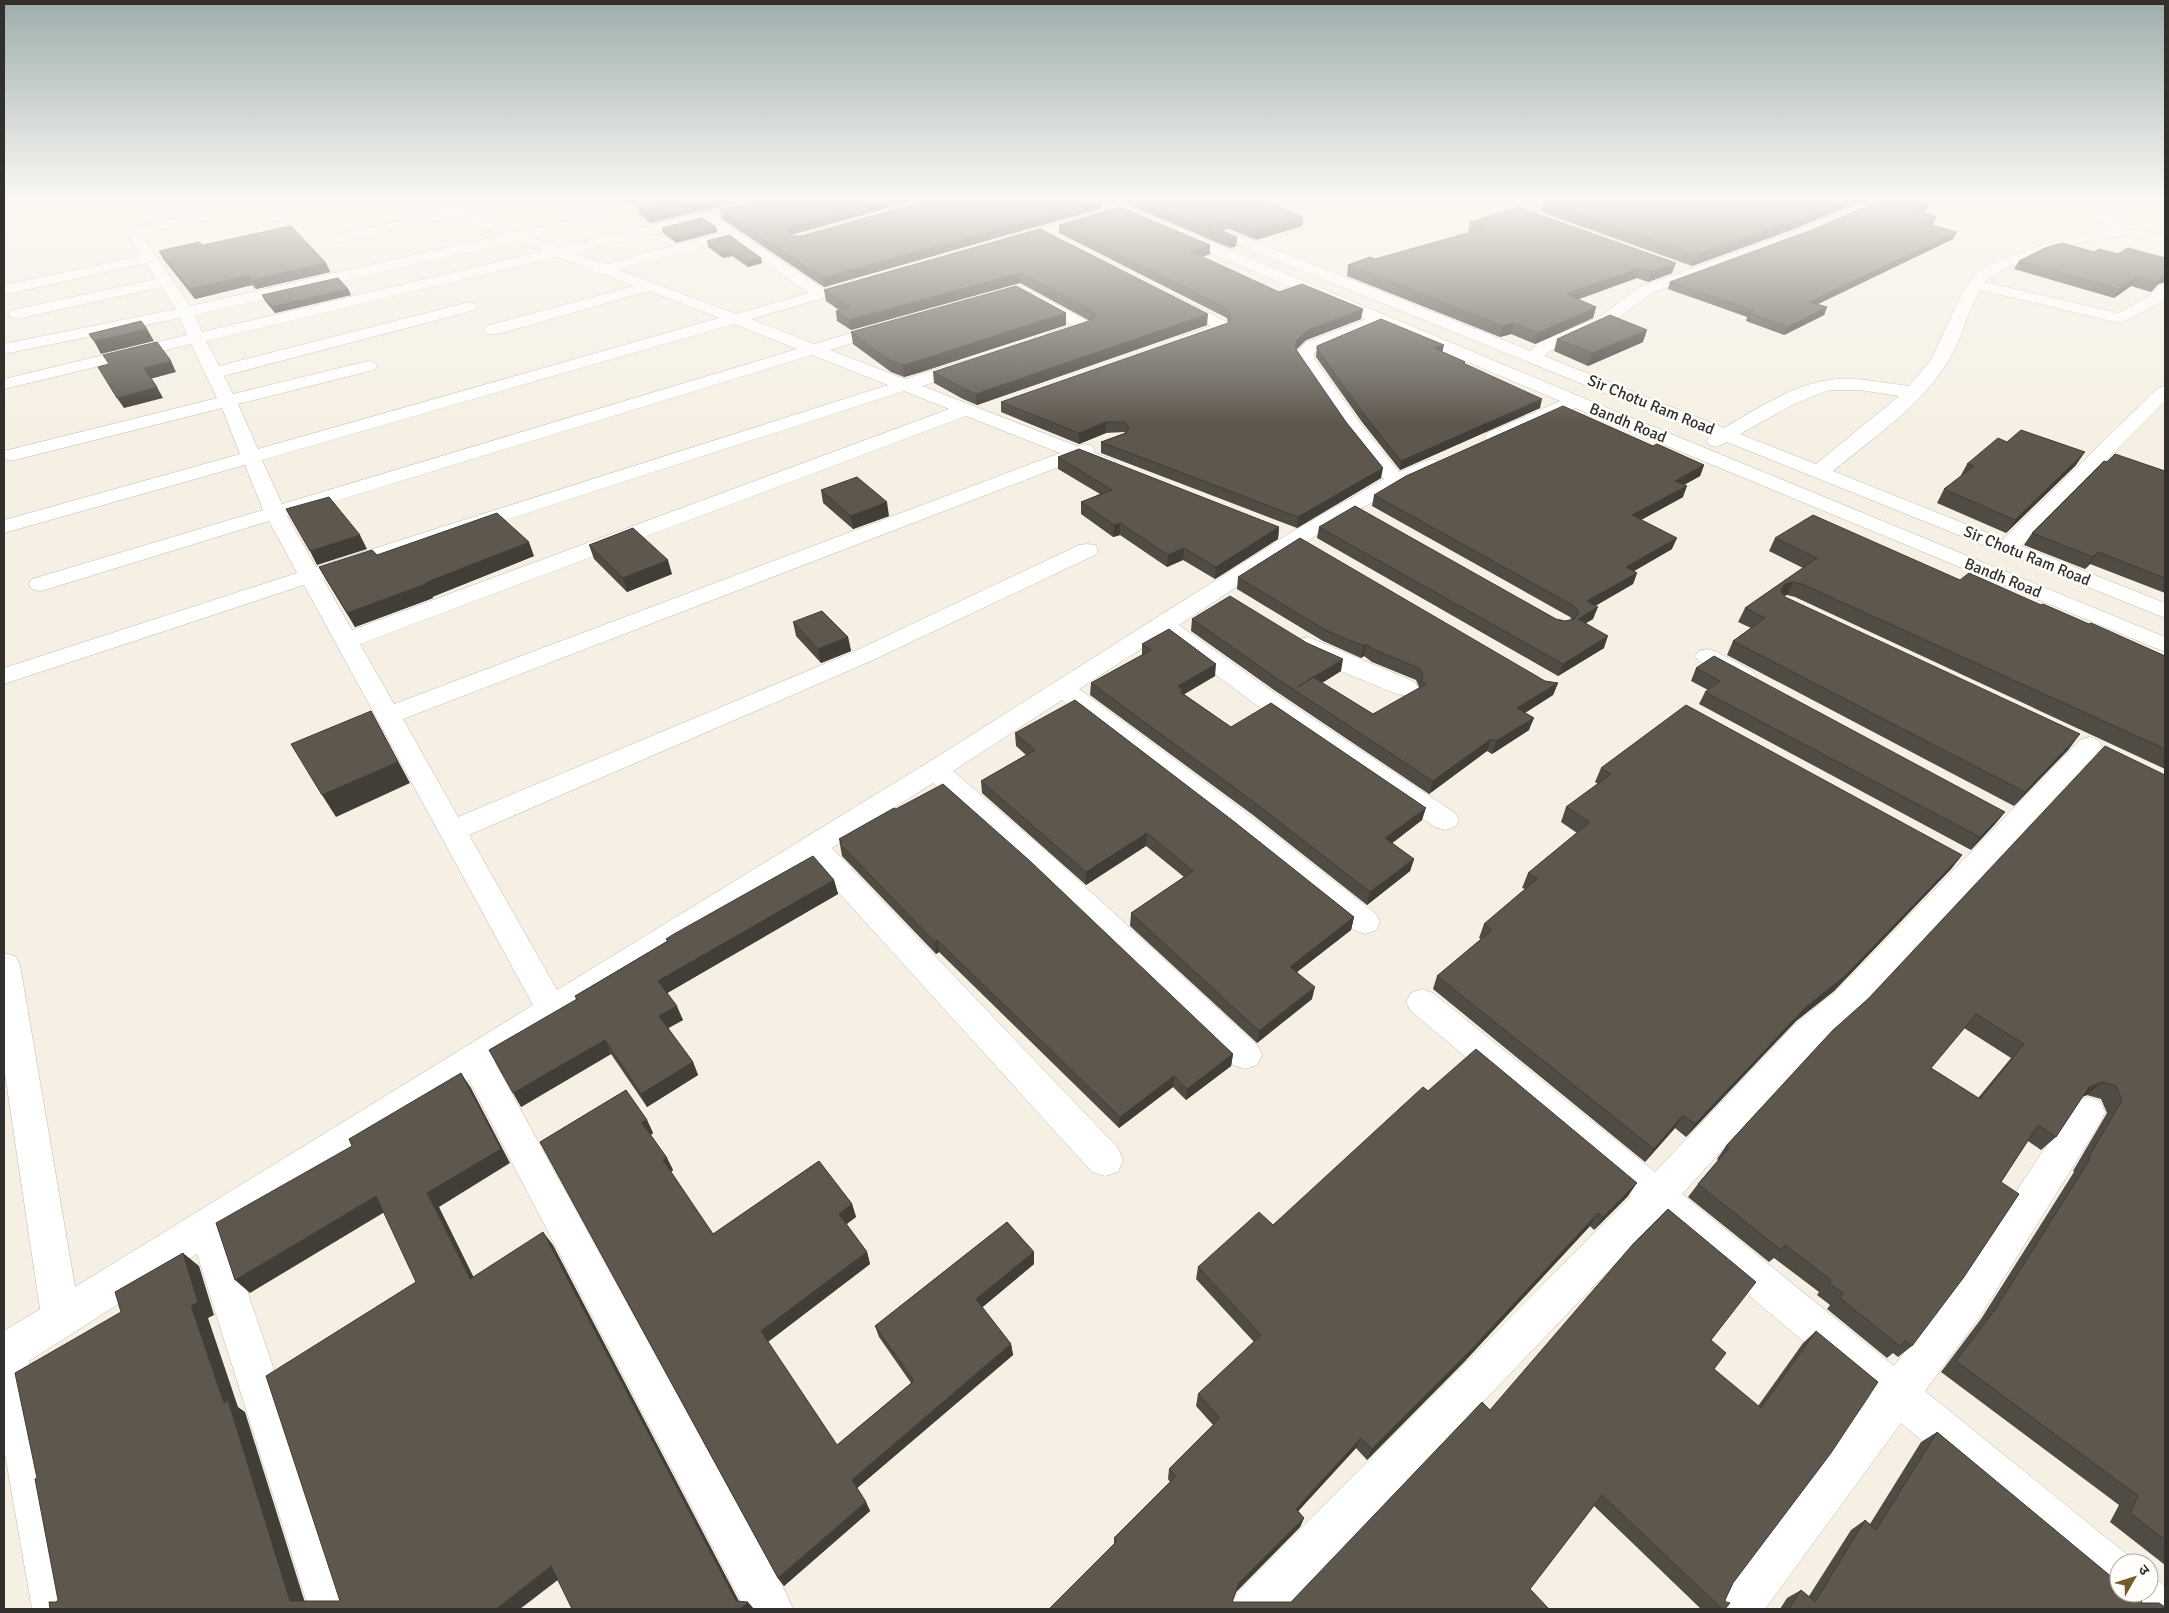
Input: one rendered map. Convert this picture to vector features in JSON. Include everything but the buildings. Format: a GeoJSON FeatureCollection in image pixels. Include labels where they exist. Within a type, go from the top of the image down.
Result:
{"type":"FeatureCollection","features":[{"type":"Feature","properties":{"kind":"street"},"geometry":{"type":"LineString","coordinates":[[25,337],[7,290],[67,273]]}},
{"type":"Feature","properties":{"kind":"street"},"geometry":{"type":"LineString","coordinates":[[160,273],[186,312],[196,338],[228,401],[274,513],[552,1010]]}},
{"type":"Feature","properties":{"kind":"street"},"geometry":{"type":"LineString","coordinates":[[4,334],[25,337],[186,312],[354,273]]}},
{"type":"Feature","properties":{"kind":"street"},"geometry":{"type":"LineString","coordinates":[[4,384],[472,273]]}},
{"type":"Feature","properties":{"kind":"street"},"geometry":{"type":"LineString","coordinates":[[610,273],[733,318],[969,412],[1130,473]]}},
{"type":"Feature","properties":{"kind":"street"},"geometry":{"type":"LineString","coordinates":[[791,273],[821,294]]}},
{"type":"Feature","properties":{"kind":"street","name":"Bandh Road"},"geometry":{"type":"LineString","coordinates":[[1271,273],[2165,645]]}},
{"type":"Feature","properties":{"kind":"street","name":"Sir Chotu Ram Road"},"geometry":{"type":"LineString","coordinates":[[1322,273],[2165,611]]}},
{"type":"Feature","properties":{"kind":"street"},"geometry":{"type":"LineString","coordinates":[[1533,358],[1544,347],[1605,320],[1646,290],[1691,273]]}},
{"type":"Feature","properties":{"kind":"street"},"geometry":{"type":"LineString","coordinates":[[1818,473],[1891,413],[1913,392],[1939,362],[1962,309],[1976,284],[1986,273]]}},
{"type":"Feature","properties":{"kind":"street"},"geometry":{"type":"LineString","coordinates":[[4,527],[878,278]]}},
{"type":"Feature","properties":{"kind":"street"},"geometry":{"type":"LineString","coordinates":[[17,314],[165,282]]}},
{"type":"Feature","properties":{"kind":"street"},"geometry":{"type":"LineString","coordinates":[[1976,284],[2120,318],[2156,299],[2165,288]]}},
{"type":"Feature","properties":{"kind":"street"},"geometry":{"type":"LineString","coordinates":[[492,330],[647,287]]}},
{"type":"Feature","properties":{"kind":"street"},"geometry":{"type":"LineString","coordinates":[[1020,289],[1085,326],[1036,342]]}},
{"type":"Feature","properties":{"kind":"street"},"geometry":{"type":"LineString","coordinates":[[1160,293],[1221,325],[1217,330],[1170,346]]}},
{"type":"Feature","properties":{"kind":"street"},"geometry":{"type":"LineString","coordinates":[[213,373],[471,297]]}},
{"type":"Feature","properties":{"kind":"street"},"geometry":{"type":"LineString","coordinates":[[1380,319],[1313,346],[1306,351],[1305,358],[1353,427],[1396,481]]}},
{"type":"Feature","properties":{"kind":"street"},"geometry":{"type":"LineString","coordinates":[[40,584],[808,349],[904,322]]}},
{"type":"Feature","properties":{"kind":"street"},"geometry":{"type":"LineString","coordinates":[[1428,340],[1458,328]]}},
{"type":"Feature","properties":{"kind":"street"},"geometry":{"type":"LineString","coordinates":[[4,350],[25,337]]}},
{"type":"Feature","properties":{"kind":"street"},"geometry":{"type":"LineString","coordinates":[[4,676],[980,361]]}},
{"type":"Feature","properties":{"kind":"street"},"geometry":{"type":"LineString","coordinates":[[10,455],[368,366]]}},
{"type":"Feature","properties":{"kind":"street"},"geometry":{"type":"LineString","coordinates":[[1698,452],[1725,435],[1800,395],[1817,388],[1830,385],[1856,385],[1913,392]]}},
{"type":"Feature","properties":{"kind":"street"},"geometry":{"type":"LineString","coordinates":[[2006,548],[2162,397]]}},
{"type":"Feature","properties":{"kind":"street"},"geometry":{"type":"LineString","coordinates":[[1476,445],[1574,401]]}},
{"type":"Feature","properties":{"kind":"street"},"geometry":{"type":"LineString","coordinates":[[346,641],[969,412],[1002,404]]}},
{"type":"Feature","properties":{"kind":"street"},"geometry":{"type":"LineString","coordinates":[[388,716],[1109,441]]}},
{"type":"Feature","properties":{"kind":"street"},"geometry":{"type":"LineString","coordinates":[[55,1609],[6,1353],[1163,624],[1229,597],[1294,538],[1362,511],[1396,481],[1449,457]]}},
{"type":"Feature","properties":{"kind":"street"},"geometry":{"type":"LineString","coordinates":[[451,831],[864,656],[1088,550]]}},
{"type":"Feature","properties":{"kind":"street"},"geometry":{"type":"LineString","coordinates":[[1163,624],[1264,698],[1445,820]]}},
{"type":"Feature","properties":{"kind":"street"},"geometry":{"type":"LineString","coordinates":[[1290,633],[1328,655],[1406,688]]}},
{"type":"Feature","properties":{"kind":"street"},"geometry":{"type":"LineString","coordinates":[[1707,656],[1767,688]]}},
{"type":"Feature","properties":{"kind":"street"},"geometry":{"type":"LineString","coordinates":[[1062,688],[1242,824],[1365,922]]}},
{"type":"Feature","properties":{"kind":"street"},"geometry":{"type":"LineString","coordinates":[[1253,1609],[1656,1196],[1809,1032],[1846,1001],[1962,860],[2017,822],[2089,746]]}},
{"type":"Feature","properties":{"kind":"street"},"geometry":{"type":"LineString","coordinates":[[934,769],[1042,864],[1245,1055]]}},
{"type":"Feature","properties":{"kind":"street"},"geometry":{"type":"LineString","coordinates":[[1991,808],[2017,822]]}},
{"type":"Feature","properties":{"kind":"street"},"geometry":{"type":"LineString","coordinates":[[813,846],[1105,1160]]}},
{"type":"Feature","properties":{"kind":"street"},"geometry":{"type":"LineString","coordinates":[[4,965],[62,1319]]}},
{"type":"Feature","properties":{"kind":"street"},"geometry":{"type":"LineString","coordinates":[[1422,1002],[2109,1569]]}},
{"type":"Feature","properties":{"kind":"street"},"geometry":{"type":"LineString","coordinates":[[475,1058],[770,1609]]}},
{"type":"Feature","properties":{"kind":"street"},"geometry":{"type":"LineString","coordinates":[[1737,1609],[1965,1304],[2088,1112]]}},
{"type":"Feature","properties":{"kind":"street"},"geometry":{"type":"LineString","coordinates":[[207,1227],[332,1609]]}}]}
